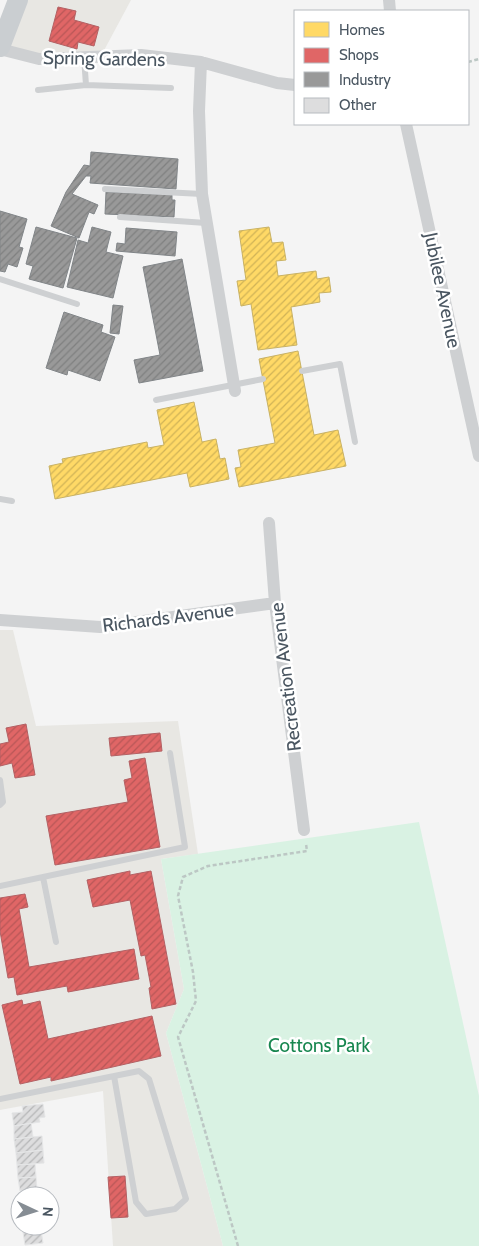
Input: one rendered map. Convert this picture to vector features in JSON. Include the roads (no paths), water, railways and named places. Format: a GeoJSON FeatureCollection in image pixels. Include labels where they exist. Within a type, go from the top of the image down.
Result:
{"type":"FeatureCollection","features":[{"type":"Feature","properties":{"kind":"main road"},"geometry":{"type":"LineString","coordinates":[[0,48],[18,0]]}},
{"type":"Feature","properties":{"kind":"street","name":"Spring Gardens"},"geometry":{"type":"LineString","coordinates":[[0,48],[38,59],[141,55],[201,62],[277,83],[294,85]]}},
{"type":"Feature","properties":{"kind":"street"},"geometry":{"type":"LineString","coordinates":[[201,62],[199,111],[202,194],[234,388]]}},
{"type":"Feature","properties":{"kind":"street","name":"Jubilee Avenue"},"geometry":{"type":"LineString","coordinates":[[406,125],[479,456]]}},
{"type":"Feature","properties":{"kind":"street","name":"Recreation Avenue"},"geometry":{"type":"LineString","coordinates":[[269,523],[276,603],[304,830]]}},
{"type":"Feature","properties":{"kind":"street","name":"Richards Avenue"},"geometry":{"type":"LineString","coordinates":[[0,620],[100,627],[276,603]]}},
{"type":"Feature","properties":{"kind":"lane"},"geometry":{"type":"LineString","coordinates":[[84,57],[86,85]]}},
{"type":"Feature","properties":{"kind":"lane"},"geometry":{"type":"LineString","coordinates":[[38,90],[86,85],[171,88]]}},
{"type":"Feature","properties":{"kind":"lane"},"geometry":{"type":"LineString","coordinates":[[105,189],[202,194]]}},
{"type":"Feature","properties":{"kind":"lane"},"geometry":{"type":"LineString","coordinates":[[120,217],[206,222]]}},
{"type":"Feature","properties":{"kind":"lane"},"geometry":{"type":"LineString","coordinates":[[0,279],[77,304]]}},
{"type":"Feature","properties":{"kind":"lane"},"geometry":{"type":"LineString","coordinates":[[302,371],[340,364],[355,442]]}},
{"type":"Feature","properties":{"kind":"lane"},"geometry":{"type":"LineString","coordinates":[[156,400],[234,388],[263,379]]}},
{"type":"Feature","properties":{"kind":"lane"},"geometry":{"type":"LineString","coordinates":[[0,499],[12,501]]}},
{"type":"Feature","properties":{"kind":"lane"},"geometry":{"type":"LineString","coordinates":[[0,886],[185,847],[170,753]]}},
{"type":"Feature","properties":{"kind":"lane"},"geometry":{"type":"LineString","coordinates":[[0,780],[3,802],[0,805]]}},
{"type":"Feature","properties":{"kind":"lane"},"geometry":{"type":"LineString","coordinates":[[43,877],[56,942]]}},
{"type":"Feature","properties":{"kind":"lane"},"geometry":{"type":"LineString","coordinates":[[0,1099],[114,1076],[139,1071],[149,1079],[186,1199],[175,1209],[146,1214],[136,1202],[114,1076]]}},
{"type":"Feature","properties":{"kind":"park label","name":"Cottons Park"},"geometry":{"type":"Point","coordinates":[319,1045]}}]}
